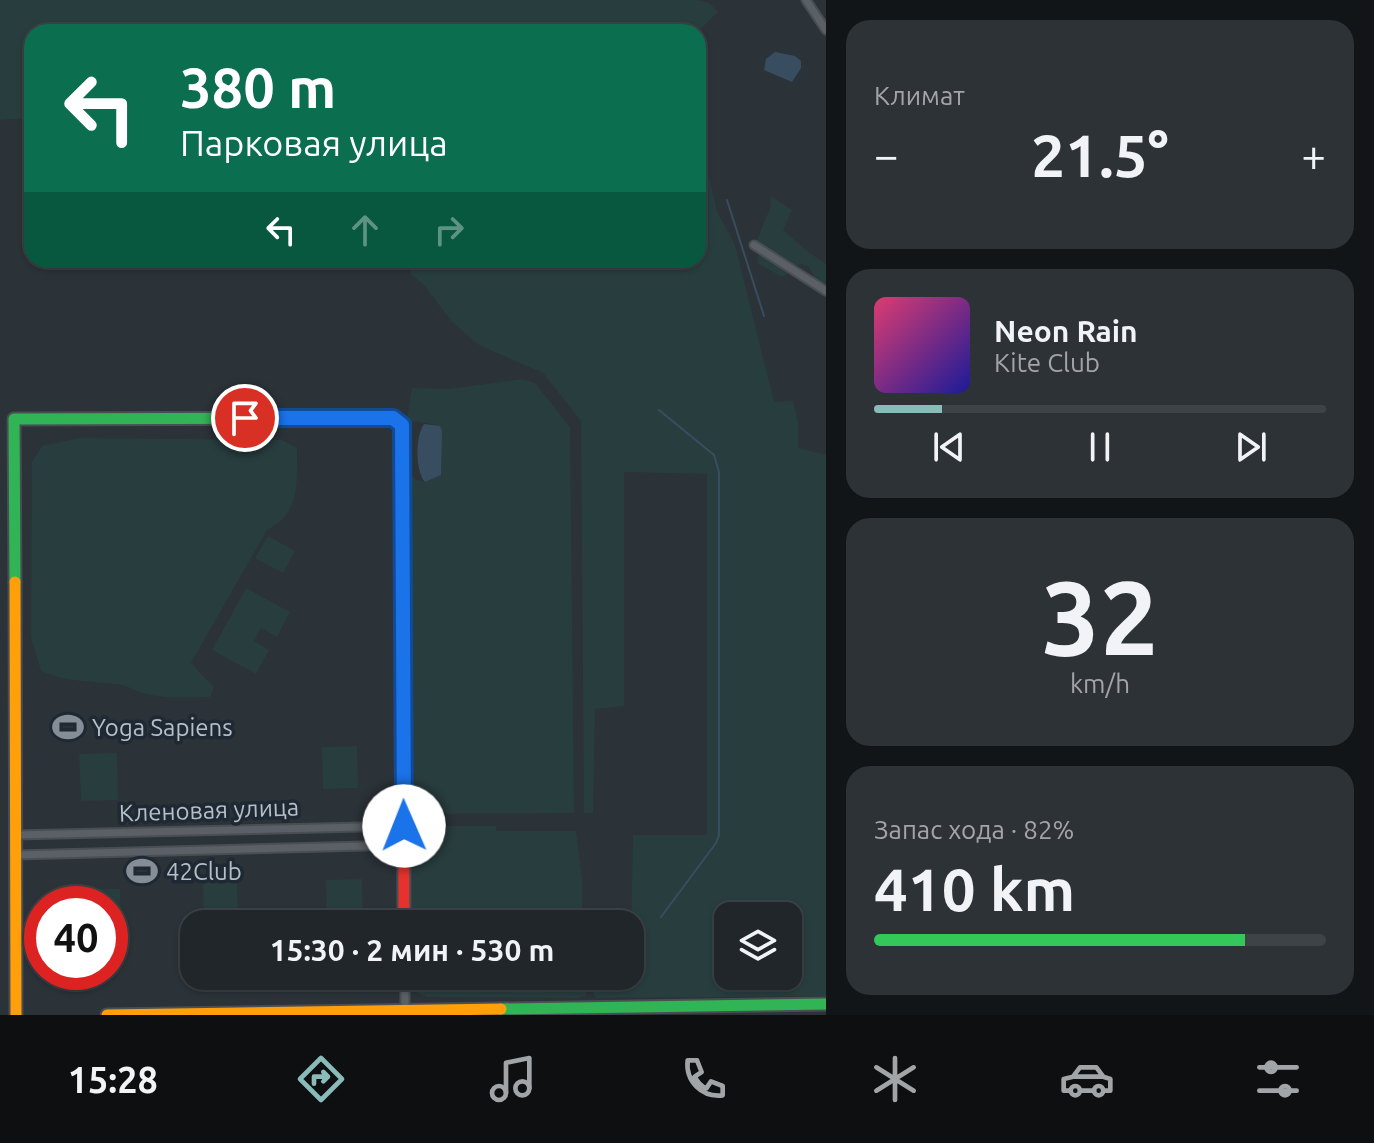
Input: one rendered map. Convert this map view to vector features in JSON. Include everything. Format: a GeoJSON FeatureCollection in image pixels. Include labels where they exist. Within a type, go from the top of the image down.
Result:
{"type":"FeatureCollection","features":[{"type":"Feature","properties":{"kind":"street"},"geometry":{"type":"LineString","coordinates":[[806,0],[826,30]]}},
{"type":"Feature","properties":{"kind":"street"},"geometry":{"type":"LineString","coordinates":[[754,245],[826,291]]}},
{"type":"Feature","properties":{"kind":"street"},"geometry":{"type":"LineString","coordinates":[[16,1015],[14,419],[393,418],[400,422],[403,428],[404,910]]}},
{"type":"Feature","properties":{"kind":"street","name":"Кленовая улица"},"geometry":{"type":"LineString","coordinates":[[15,835],[404,826]]}},
{"type":"Feature","properties":{"kind":"street","name":"Кленовая улица"},"geometry":{"type":"LineString","coordinates":[[16,855],[404,845]]}},
{"type":"Feature","properties":{"kind":"street"},"geometry":{"type":"LineString","coordinates":[[405,990],[405,1009]]}},
{"type":"Feature","properties":{"kind":"street"},"geometry":{"type":"LineString","coordinates":[[107,1015],[405,1009],[506,1012],[826,1004]]}},
{"type":"Feature","properties":{"kind":"green space"},"geometry":{"type":"Polygon","coordinates":[[[0,0],[697,0],[709,3],[718,12],[705,24],[24,24],[24,118],[0,120],[0,0]]]}},
{"type":"Feature","properties":{"kind":"green space"},"geometry":{"type":"Polygon","coordinates":[[[707,168],[717,211],[735,245],[774,402],[793,401],[798,422],[798,448],[826,455],[826,996],[596,998],[593,993],[593,990],[644,990],[644,910],[631,910],[633,835],[707,835],[707,474],[624,472],[624,706],[595,709],[593,813],[584,813],[581,421],[543,373],[479,345],[452,322],[425,286],[411,274],[411,268],[706,268],[707,168]]]}},
{"type":"Feature","properties":{"kind":"green space"},"geometry":{"type":"Polygon","coordinates":[[[771,196],[792,210],[783,230],[826,264],[826,285],[815,278],[809,267],[801,264],[782,277],[757,263],[760,246],[757,240],[770,208],[771,196]]]}},
{"type":"Feature","properties":{"kind":"green space"},"geometry":{"type":"Polygon","coordinates":[[[523,379],[535,383],[570,427],[574,813],[410,814],[406,426],[412,388],[449,389],[523,379]],[[415,421],[411,423],[411,472],[414,479],[425,482],[441,474],[440,426],[415,421]]]}},
{"type":"Feature","properties":{"kind":"green space"},"geometry":{"type":"Polygon","coordinates":[[[80,438],[282,440],[297,448],[295,495],[291,505],[286,515],[267,530],[191,663],[214,687],[210,697],[154,696],[120,685],[69,679],[41,671],[31,637],[32,462],[42,446],[80,438]]]}},
{"type":"Feature","properties":{"kind":"green space"},"geometry":{"type":"Polygon","coordinates":[[[268,536],[295,551],[283,573],[255,558],[268,536]]]}},
{"type":"Feature","properties":{"kind":"green space"},"geometry":{"type":"Polygon","coordinates":[[[246,588],[290,612],[277,637],[261,628],[254,641],[269,650],[256,674],[212,650],[246,588]]]}},
{"type":"Feature","properties":{"kind":"green space"},"geometry":{"type":"Polygon","coordinates":[[[357,746],[358,788],[323,789],[322,747],[357,746]]]}},
{"type":"Feature","properties":{"kind":"green space"},"geometry":{"type":"Polygon","coordinates":[[[117,753],[118,800],[81,801],[79,754],[117,753]]]}},
{"type":"Feature","properties":{"kind":"green space"},"geometry":{"type":"Polygon","coordinates":[[[408,826],[496,826],[496,831],[576,831],[582,910],[409,910],[408,826]]]}},
{"type":"Feature","properties":{"kind":"green space"},"geometry":{"type":"Polygon","coordinates":[[[362,879],[363,910],[327,910],[326,880],[362,879]]]}},
{"type":"Feature","properties":{"kind":"green space"},"geometry":{"type":"Polygon","coordinates":[[[203,880],[237,880],[238,910],[204,910],[203,880]]]}},
{"type":"Feature","properties":{"kind":"green space"},"geometry":{"type":"Polygon","coordinates":[[[586,990],[586,996],[427,997],[416,992],[586,990]]]}},
{"type":"Feature","properties":{"kind":"water"},"geometry":{"type":"Polygon","coordinates":[[[775,52],[795,56],[801,61],[801,68],[792,82],[764,70],[766,59],[775,52]]]}},
{"type":"Feature","properties":{"kind":"water"},"geometry":{"type":"Polygon","coordinates":[[[424,424],[440,426],[442,431],[441,475],[425,482],[419,470],[417,453],[424,424]]]}},
{"type":"Feature","properties":{"kind":"waterway"},"geometry":{"type":"LineString","coordinates":[[727,200],[764,316]]}},
{"type":"Feature","properties":{"kind":"waterway"},"geometry":{"type":"LineString","coordinates":[[659,410],[714,455],[719,472],[719,835],[661,917]]}},
{"type":"Feature","properties":{"kind":"traffic: fast"},"geometry":{"type":"LineString","coordinates":[[15,582],[14,419],[393,418],[403,428],[403,552]]}},
{"type":"Feature","properties":{"kind":"traffic: fast"},"geometry":{"type":"LineString","coordinates":[[501,1009],[826,1004]]}},
{"type":"Feature","properties":{"kind":"traffic: slow"},"geometry":{"type":"LineString","coordinates":[[15,582],[16,1015]]}},
{"type":"Feature","properties":{"kind":"traffic: slow"},"geometry":{"type":"LineString","coordinates":[[107,1015],[501,1009]]}},
{"type":"Feature","properties":{"kind":"traffic: jam"},"geometry":{"type":"LineString","coordinates":[[403,552],[404,910]]}},
{"type":"Feature","properties":{"kind":"place","name":"Yoga Sapiens"},"geometry":{"type":"Point","coordinates":[68,727]}},
{"type":"Feature","properties":{"kind":"place","name":"42Club"},"geometry":{"type":"Point","coordinates":[142,871]}},
{"type":"Feature","properties":{"kind":"route"},"geometry":{"type":"LineString","coordinates":[[245,418],[393,418],[402,425],[404,826]]}}]}
